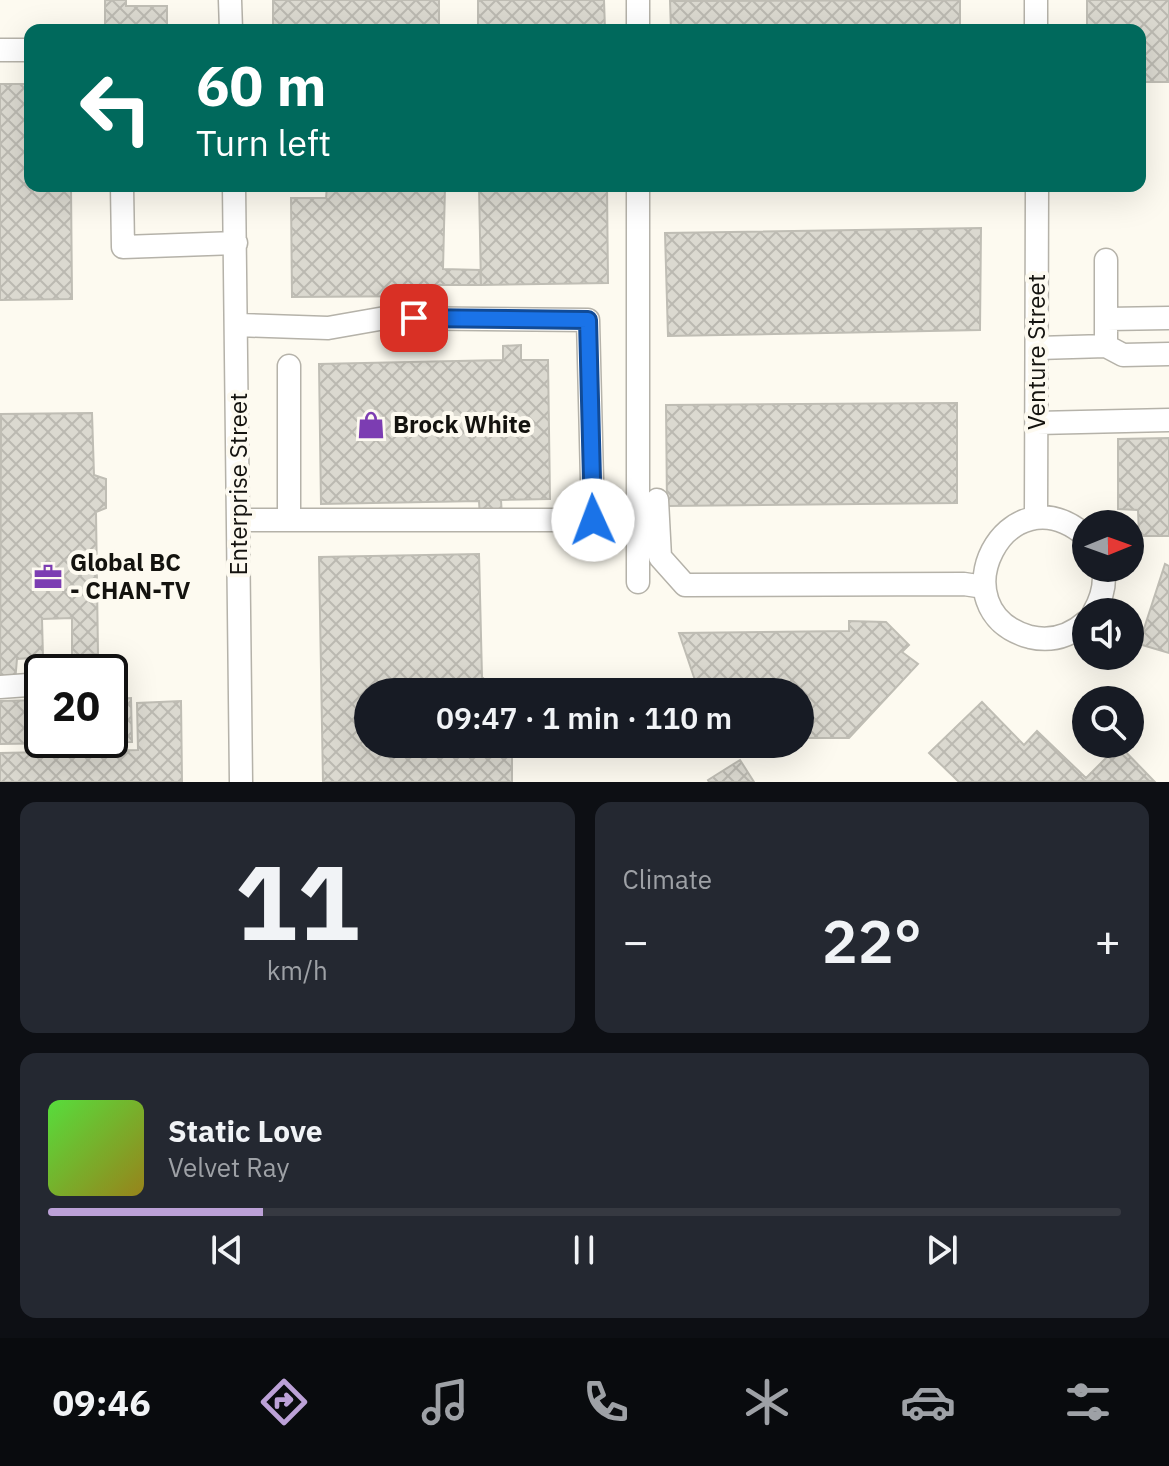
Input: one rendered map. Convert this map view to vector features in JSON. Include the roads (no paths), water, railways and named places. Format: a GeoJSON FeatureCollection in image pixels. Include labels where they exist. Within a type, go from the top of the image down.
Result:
{"type":"FeatureCollection","features":[{"type":"Feature","properties":{"kind":"street"},"geometry":{"type":"LineString","coordinates":[[230,0],[231,24]]}},
{"type":"Feature","properties":{"kind":"street"},"geometry":{"type":"LineString","coordinates":[[638,0],[638,24]]}},
{"type":"Feature","properties":{"kind":"street"},"geometry":{"type":"LineString","coordinates":[[1036,0],[1036,24]]}},
{"type":"Feature","properties":{"kind":"street"},"geometry":{"type":"LineString","coordinates":[[0,50],[24,50]]}},
{"type":"Feature","properties":{"kind":"street"},"geometry":{"type":"LineString","coordinates":[[122,192],[123,247],[236,243]]}},
{"type":"Feature","properties":{"kind":"street","name":"Enterprise Street"},"geometry":{"type":"LineString","coordinates":[[234,192],[241,782]]}},
{"type":"Feature","properties":{"kind":"street"},"geometry":{"type":"LineString","coordinates":[[638,192],[638,582]]}},
{"type":"Feature","properties":{"kind":"street","name":"Venture Street"},"geometry":{"type":"LineString","coordinates":[[1036,518],[1037,192]]}},
{"type":"Feature","properties":{"kind":"street"},"geometry":{"type":"LineString","coordinates":[[1106,260],[1106,346]]}},
{"type":"Feature","properties":{"kind":"street"},"geometry":{"type":"LineString","coordinates":[[237,325],[328,328],[385,318],[588,320],[593,520],[239,520]]}},
{"type":"Feature","properties":{"kind":"street"},"geometry":{"type":"LineString","coordinates":[[1107,319],[1169,318]]}},
{"type":"Feature","properties":{"kind":"street"},"geometry":{"type":"LineString","coordinates":[[1038,348],[1106,346],[1123,355],[1169,354]]}},
{"type":"Feature","properties":{"kind":"street"},"geometry":{"type":"LineString","coordinates":[[289,366],[289,520]]}},
{"type":"Feature","properties":{"kind":"street"},"geometry":{"type":"LineString","coordinates":[[1037,423],[1169,420]]}},
{"type":"Feature","properties":{"kind":"street"},"geometry":{"type":"LineString","coordinates":[[657,500],[660,557],[685,585],[964,584],[984,587]]}},
{"type":"Feature","properties":{"kind":"street"},"geometry":{"type":"LineString","coordinates":[[1072,525],[1056,519],[1036,518],[1018,524],[1002,535],[991,550],[985,568],[984,587],[990,606],[1002,622],[1019,634],[1039,639],[1059,638],[1072,632]]}},
{"type":"Feature","properties":{"kind":"street"},"geometry":{"type":"LineString","coordinates":[[0,687],[24,685]]}},
{"type":"Feature","properties":{"kind":"place","name":"Brock White"},"geometry":{"type":"Point","coordinates":[371,425]}},
{"type":"Feature","properties":{"kind":"place","name":"Global BC - CHAN-TV"},"geometry":{"type":"Point","coordinates":[48,577]}}]}
